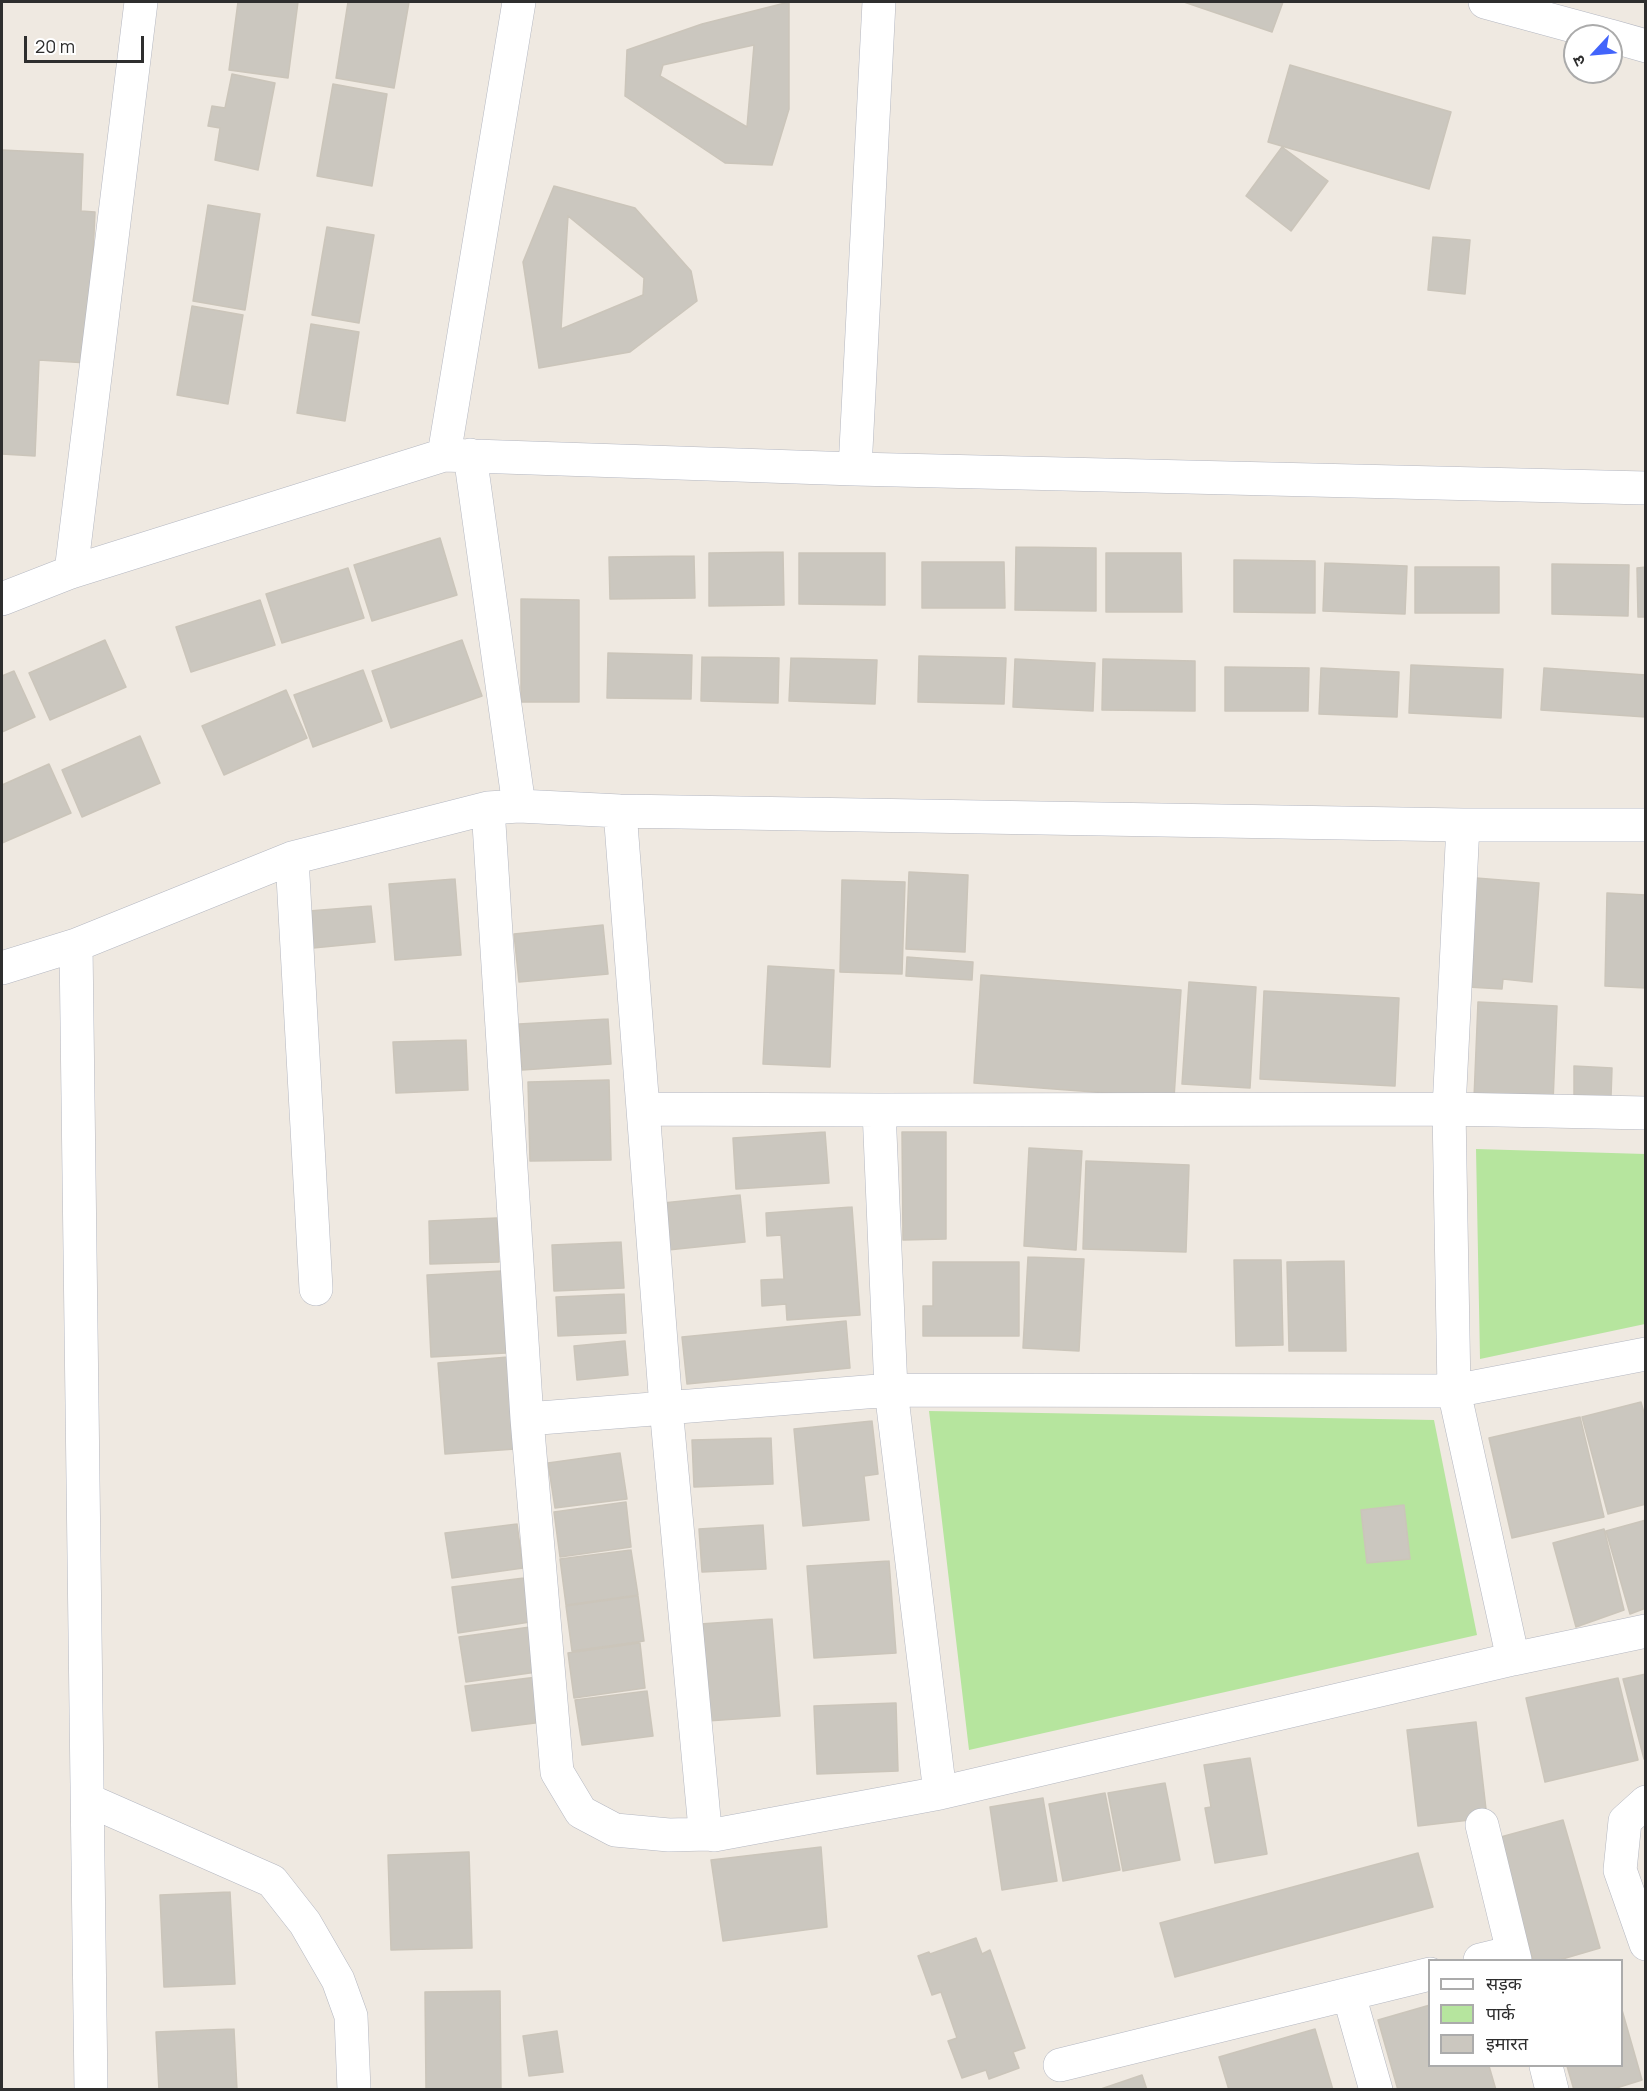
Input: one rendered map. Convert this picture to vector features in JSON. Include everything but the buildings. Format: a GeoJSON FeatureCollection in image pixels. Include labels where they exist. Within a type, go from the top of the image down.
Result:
{"type":"FeatureCollection","features":[{"type":"Feature","properties":{"kind":"street"},"geometry":{"type":"LineString","coordinates":[[71,572],[141,2]]}},
{"type":"Feature","properties":{"kind":"street"},"geometry":{"type":"LineString","coordinates":[[519,2],[457,455],[504,807],[527,1419],[558,1772],[581,1812],[615,1830],[669,1836],[714,1835],[940,1793],[1513,1659],[1646,1631]]}},
{"type":"Feature","properties":{"kind":"street"},"geometry":{"type":"LineString","coordinates":[[855,469],[879,2]]}},
{"type":"Feature","properties":{"kind":"street"},"geometry":{"type":"LineString","coordinates":[[1485,2],[1566,24]]}},
{"type":"Feature","properties":{"kind":"street"},"geometry":{"type":"LineString","coordinates":[[1623,40],[1646,46]]}},
{"type":"Feature","properties":{"kind":"street"},"geometry":{"type":"LineString","coordinates":[[2,599],[71,572],[457,455],[855,469],[1646,488]]}},
{"type":"Feature","properties":{"kind":"street"},"geometry":{"type":"LineString","coordinates":[[2,968],[76,945],[292,858],[504,807],[620,811],[1463,825],[1646,825]]}},
{"type":"Feature","properties":{"kind":"street"},"geometry":{"type":"LineString","coordinates":[[620,811],[666,1407],[705,1829],[708,1834]]}},
{"type":"Feature","properties":{"kind":"street"},"geometry":{"type":"LineString","coordinates":[[1463,825],[1449,1109],[1454,1390],[1513,1659]]}},
{"type":"Feature","properties":{"kind":"street"},"geometry":{"type":"LineString","coordinates":[[292,858],[316,1288]]}},
{"type":"Feature","properties":{"kind":"street"},"geometry":{"type":"LineString","coordinates":[[76,945],[91,2090]]}},
{"type":"Feature","properties":{"kind":"street"},"geometry":{"type":"LineString","coordinates":[[643,1109],[1449,1109],[1646,1113]]}},
{"type":"Feature","properties":{"kind":"street"},"geometry":{"type":"LineString","coordinates":[[879,1110],[891,1390],[940,1793]]}},
{"type":"Feature","properties":{"kind":"street"},"geometry":{"type":"LineString","coordinates":[[527,1419],[891,1390],[1454,1390],[1646,1354]]}},
{"type":"Feature","properties":{"kind":"street"},"geometry":{"type":"LineString","coordinates":[[88,1800],[272,1881],[305,1923],[338,1980],[351,2016],[354,2090]]}},
{"type":"Feature","properties":{"kind":"street"},"geometry":{"type":"LineString","coordinates":[[1646,1802],[1625,1821],[1620,1870],[1646,1944]]}},
{"type":"Feature","properties":{"kind":"street"},"geometry":{"type":"LineString","coordinates":[[1482,1825],[1514,1956],[1488,1959]]}},
{"type":"Feature","properties":{"kind":"street"},"geometry":{"type":"LineString","coordinates":[[1060,2066],[1428,1975]]}},
{"type":"Feature","properties":{"kind":"street"},"geometry":{"type":"LineString","coordinates":[[1349,1995],[1376,2090]]}},
{"type":"Feature","properties":{"kind":"street"},"geometry":{"type":"LineString","coordinates":[[1545,2067],[1552,2090]]}},
{"type":"Feature","properties":{"kind":"green space"},"geometry":{"type":"Polygon","coordinates":[[[1476,1149],[1645,1154],[1645,1324],[1480,1359],[1476,1149]]]}},
{"type":"Feature","properties":{"kind":"green space"},"geometry":{"type":"Polygon","coordinates":[[[929,1411],[1434,1420],[1477,1635],[969,1750],[929,1411]]]}}]}
